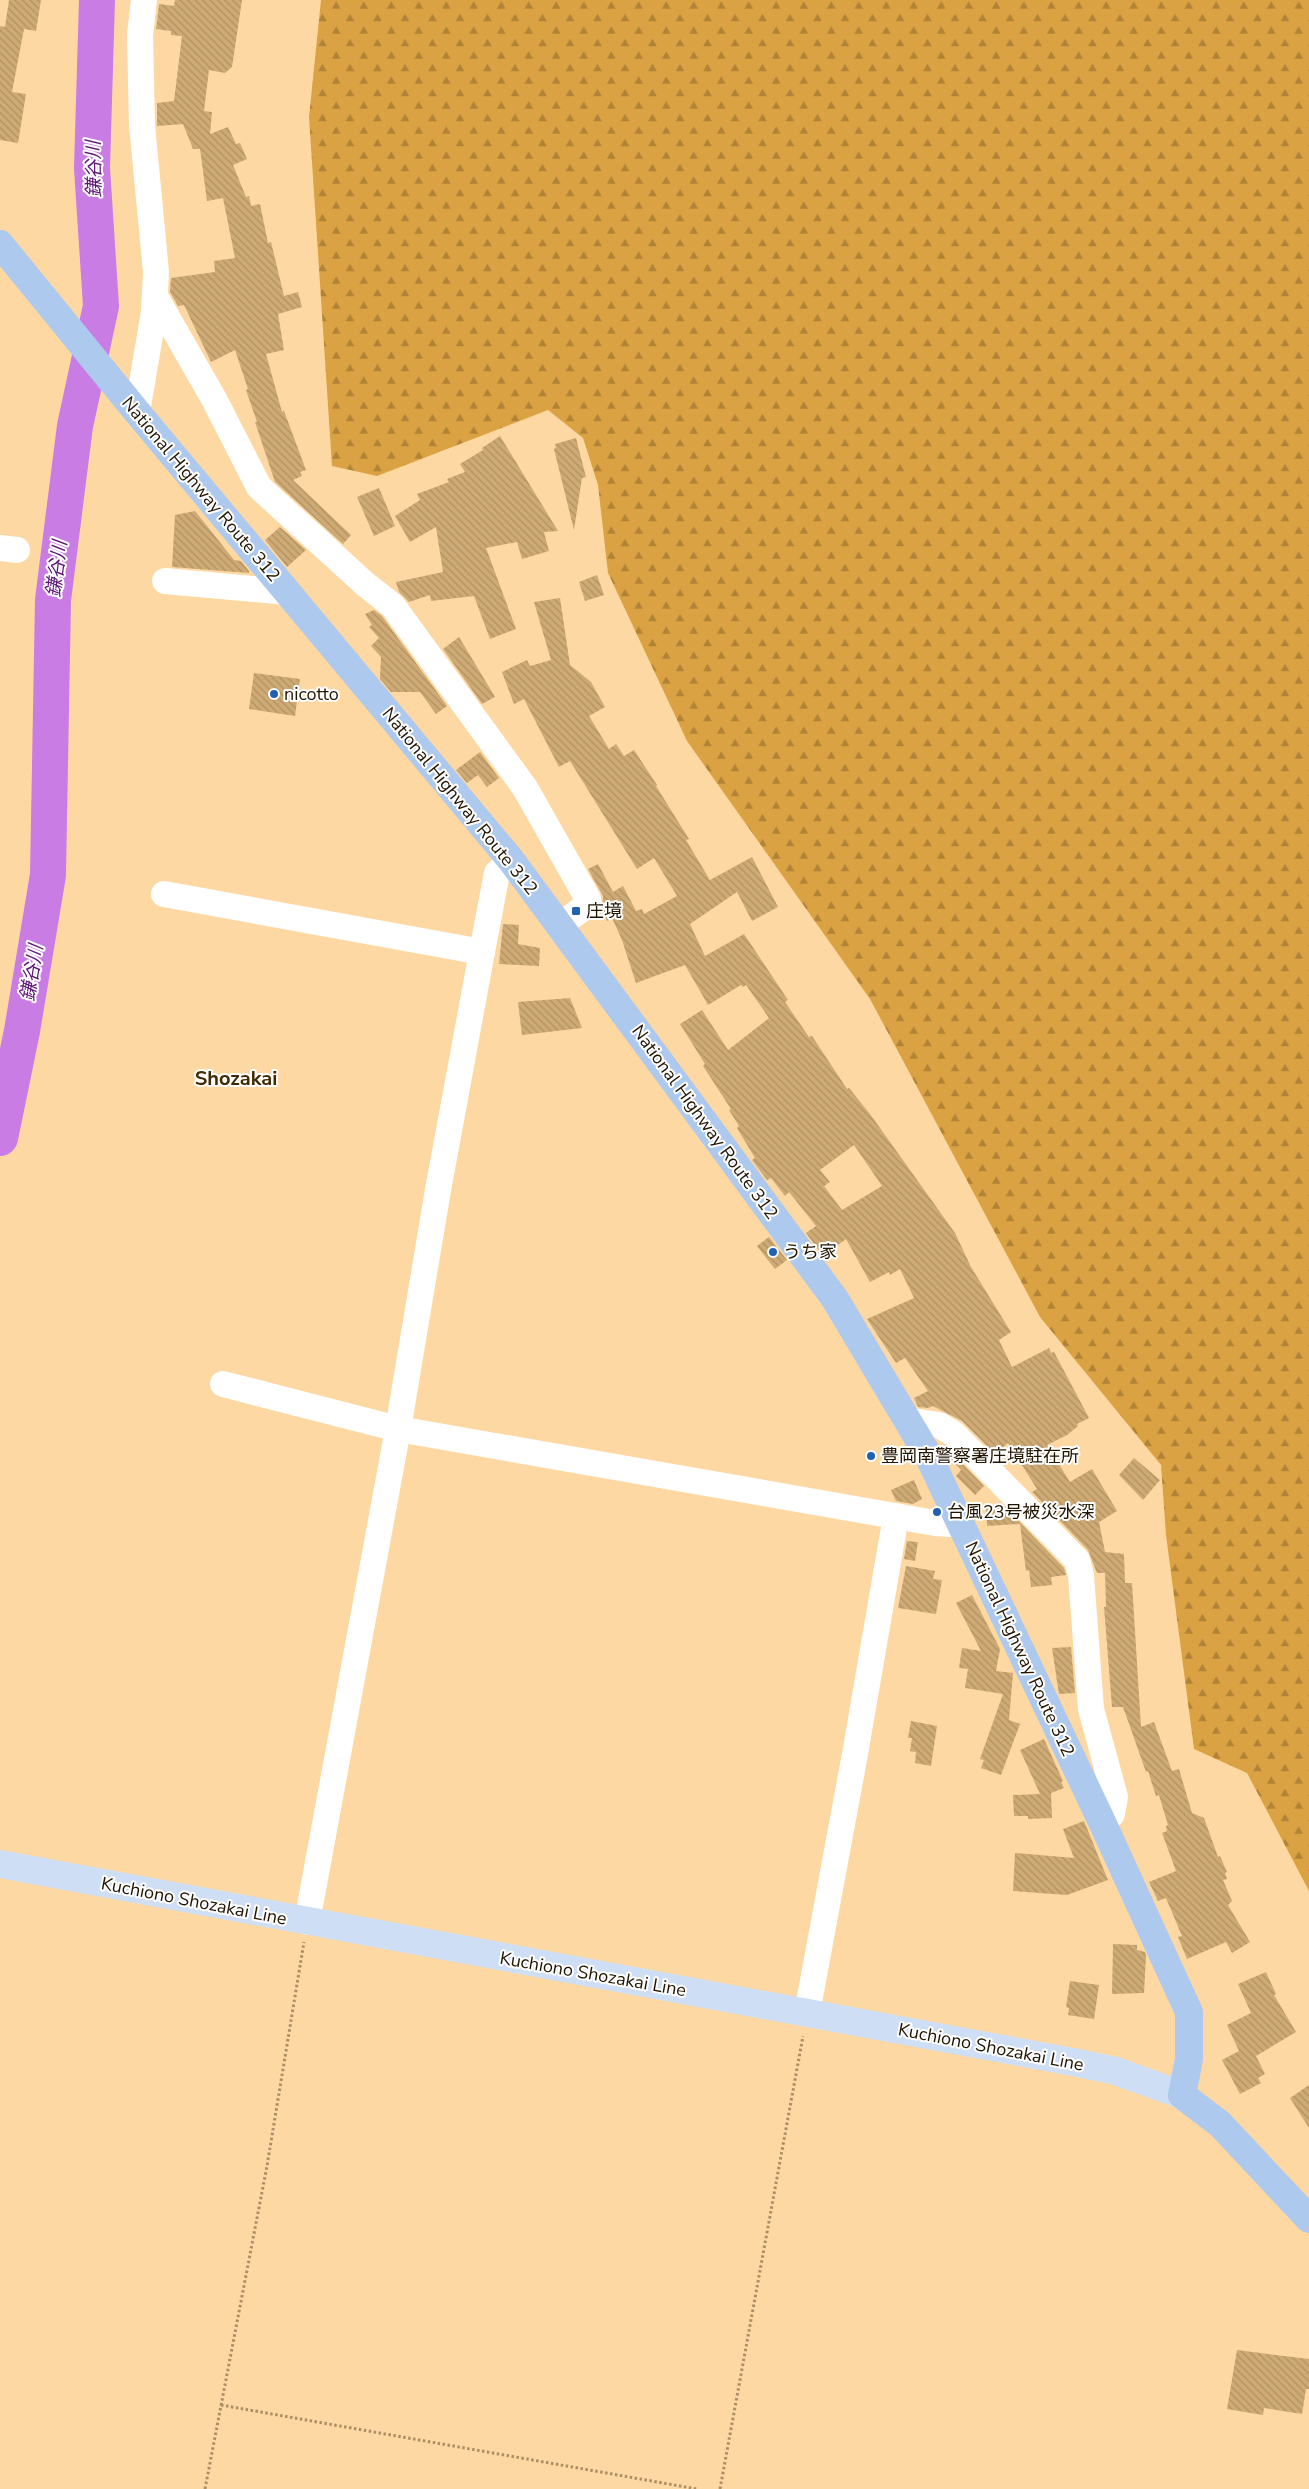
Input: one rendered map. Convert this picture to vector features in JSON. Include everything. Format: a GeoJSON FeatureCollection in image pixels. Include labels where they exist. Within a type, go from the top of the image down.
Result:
{"type":"FeatureCollection","features":[{"type":"Feature","properties":{"kind":"highway","name":"National Highway Route 312"},"geometry":{"type":"LineString","coordinates":[[0,244],[511,860],[835,1299],[928,1455],[1103,1824],[1189,2012],[1189,2059],[1182,2095]]}},
{"type":"Feature","properties":{"kind":"highway"},"geometry":{"type":"LineString","coordinates":[[1182,2095],[1220,2124],[1309,2219]]}},
{"type":"Feature","properties":{"kind":"main road","name":"Kuchiono Shozakai Line"},"geometry":{"type":"LineString","coordinates":[[0,1864],[1073,2062],[1116,2071],[1182,2095]]}},
{"type":"Feature","properties":{"kind":"street"},"geometry":{"type":"LineString","coordinates":[[133,406],[154,312],[156,272],[142,125],[140,35],[144,0]]}},
{"type":"Feature","properties":{"kind":"street"},"geometry":{"type":"LineString","coordinates":[[155,296],[214,399],[259,487],[365,584],[393,606],[525,788],[588,899],[589,904],[560,925]]}},
{"type":"Feature","properties":{"kind":"street"},"geometry":{"type":"LineString","coordinates":[[165,581],[287,592]]}},
{"type":"Feature","properties":{"kind":"street"},"geometry":{"type":"LineString","coordinates":[[307,1922],[398,1429],[438,1190],[497,873],[511,860]]}},
{"type":"Feature","properties":{"kind":"street"},"geometry":{"type":"LineString","coordinates":[[164,894],[482,952]]}},
{"type":"Feature","properties":{"kind":"street"},"geometry":{"type":"LineString","coordinates":[[223,1384],[398,1429],[896,1516],[950,1524],[958,1519]]}},
{"type":"Feature","properties":{"kind":"street"},"geometry":{"type":"LineString","coordinates":[[906,1420],[939,1425],[954,1434],[1077,1560],[1082,1575],[1091,1709],[1115,1797],[1112,1814],[1103,1824]]}},
{"type":"Feature","properties":{"kind":"street"},"geometry":{"type":"LineString","coordinates":[[928,1455],[954,1434]]}},
{"type":"Feature","properties":{"kind":"street"},"geometry":{"type":"LineString","coordinates":[[807,2013],[855,1754],[896,1516]]}},
{"type":"Feature","properties":{"kind":"path"},"geometry":{"type":"LineString","coordinates":[[205,2489],[267,2166],[307,1922]]}},
{"type":"Feature","properties":{"kind":"path"},"geometry":{"type":"LineString","coordinates":[[720,2489],[807,2013]]}},
{"type":"Feature","properties":{"kind":"path"},"geometry":{"type":"LineString","coordinates":[[222,2405],[697,2489]]}},
{"type":"Feature","properties":{"kind":"green space"},"geometry":{"type":"Polygon","coordinates":[[[321,0],[1309,0],[1309,1891],[1247,1773],[1194,1749],[1166,1535],[1161,1465],[1040,1317],[870,999],[687,741],[608,573],[598,485],[583,438],[548,410],[377,476],[332,466],[309,117],[321,0]]]}},
{"type":"Feature","properties":{"kind":"building"},"geometry":{"type":"Polygon","coordinates":[[[9,0],[41,0],[36,31],[24,29],[12,92],[26,94],[18,143],[0,140],[0,26],[5,27],[9,0]]]}},
{"type":"Feature","properties":{"kind":"building"},"geometry":{"type":"Polygon","coordinates":[[[175,0],[242,0],[232,67],[225,73],[209,70],[204,111],[212,112],[210,134],[228,127],[236,144],[240,143],[247,159],[233,165],[246,197],[249,196],[251,206],[260,204],[268,243],[271,242],[284,296],[298,292],[302,307],[278,314],[284,350],[266,354],[282,412],[284,411],[306,470],[300,472],[302,476],[293,480],[351,535],[343,544],[275,482],[255,422],[257,422],[246,390],[248,389],[235,350],[211,362],[184,305],[178,306],[170,292],[171,278],[215,272],[214,261],[235,258],[223,198],[207,201],[200,149],[193,149],[183,124],[157,126],[157,103],[174,101],[182,36],[171,35],[171,31],[156,29],[159,4],[174,6],[175,0]]]}},
{"type":"Feature","properties":{"kind":"building"},"geometry":{"type":"Polygon","coordinates":[[[500,436],[558,531],[544,532],[549,551],[522,559],[517,542],[486,548],[516,629],[490,639],[474,596],[431,601],[430,595],[409,602],[399,592],[396,582],[443,572],[436,527],[410,542],[395,516],[420,500],[417,494],[449,482],[447,479],[465,472],[460,464],[483,450],[482,448],[500,436]]]}},
{"type":"Feature","properties":{"kind":"building"},"geometry":{"type":"Polygon","coordinates":[[[576,438],[586,477],[582,478],[574,530],[554,449],[556,448],[555,444],[576,438]]]}},
{"type":"Feature","properties":{"kind":"building"},"geometry":{"type":"Polygon","coordinates":[[[379,488],[395,526],[374,536],[357,497],[379,488]]]}},
{"type":"Feature","properties":{"kind":"building"},"geometry":{"type":"Polygon","coordinates":[[[195,511],[234,560],[241,561],[249,573],[172,567],[175,515],[195,511]]]}},
{"type":"Feature","properties":{"kind":"building"},"geometry":{"type":"Polygon","coordinates":[[[280,527],[306,550],[287,567],[265,540],[280,527]]]}},
{"type":"Feature","properties":{"kind":"building"},"geometry":{"type":"Polygon","coordinates":[[[597,575],[604,595],[585,601],[579,582],[597,575]]]}},
{"type":"Feature","properties":{"kind":"building"},"geometry":{"type":"Polygon","coordinates":[[[560,598],[570,665],[591,682],[605,707],[589,716],[609,749],[616,744],[624,756],[634,750],[689,839],[686,840],[710,880],[752,857],[778,907],[752,921],[737,892],[690,924],[705,956],[744,934],[788,1000],[785,1002],[809,1037],[812,1036],[847,1089],[849,1088],[870,1114],[955,1233],[971,1267],[1011,1332],[999,1340],[1012,1367],[1049,1348],[1051,1353],[1054,1352],[1089,1418],[1077,1424],[1078,1426],[1067,1435],[1047,1445],[1070,1482],[1092,1469],[1117,1511],[1099,1522],[1105,1552],[1124,1554],[1125,1583],[1132,1583],[1141,1727],[1154,1722],[1172,1771],[1179,1769],[1192,1813],[1204,1818],[1218,1857],[1220,1856],[1227,1872],[1225,1873],[1227,1879],[1223,1880],[1232,1901],[1228,1905],[1250,1942],[1232,1953],[1226,1942],[1187,1959],[1178,1937],[1182,1936],[1166,1898],[1158,1901],[1149,1882],[1176,1871],[1162,1833],[1167,1831],[1166,1826],[1168,1825],[1159,1795],[1156,1796],[1148,1771],[1146,1772],[1123,1707],[1112,1707],[1104,1607],[1106,1607],[1105,1573],[1097,1573],[1088,1550],[1032,1492],[1037,1489],[1008,1443],[995,1454],[962,1421],[933,1406],[928,1408],[918,1407],[914,1398],[928,1391],[905,1358],[896,1363],[867,1319],[914,1298],[900,1269],[890,1275],[889,1272],[870,1282],[846,1239],[823,1256],[806,1233],[816,1226],[789,1192],[785,1196],[771,1178],[767,1180],[752,1160],[755,1158],[737,1128],[739,1126],[729,1110],[731,1109],[703,1066],[705,1064],[680,1024],[702,1010],[728,1050],[769,1018],[746,985],[743,987],[741,985],[708,1005],[685,965],[636,983],[622,940],[612,918],[607,921],[602,911],[603,896],[588,869],[598,864],[613,892],[623,886],[636,911],[642,909],[644,914],[677,896],[654,858],[637,869],[570,761],[559,767],[524,699],[514,704],[502,672],[527,660],[530,666],[551,660],[534,602],[560,598]],[[854,1145],[820,1170],[830,1182],[824,1186],[842,1210],[882,1186],[854,1145]]]}},
{"type":"Feature","properties":{"kind":"building"},"geometry":{"type":"Polygon","coordinates":[[[374,610],[382,616],[447,706],[436,714],[420,692],[391,692],[380,679],[381,657],[371,646],[379,638],[369,627],[372,625],[365,614],[374,610]]]}},
{"type":"Feature","properties":{"kind":"building"},"geometry":{"type":"Polygon","coordinates":[[[459,637],[495,697],[482,704],[443,649],[459,637]]]}},
{"type":"Feature","properties":{"kind":"building","name":"nicotto"},"geometry":{"type":"Polygon","coordinates":[[[254,673],[300,679],[295,716],[249,709],[254,673]]]}},
{"type":"Feature","properties":{"kind":"building"},"geometry":{"type":"Polygon","coordinates":[[[480,752],[499,778],[487,787],[478,775],[467,783],[456,770],[480,752]]]}},
{"type":"Feature","properties":{"kind":"building"},"geometry":{"type":"Polygon","coordinates":[[[503,924],[519,925],[518,944],[540,948],[539,966],[499,964],[503,924]]]}},
{"type":"Feature","properties":{"kind":"building"},"geometry":{"type":"Polygon","coordinates":[[[570,998],[582,1028],[522,1035],[518,1002],[570,998]]]}},
{"type":"Feature","properties":{"kind":"building","name":"うち家"},"geometry":{"type":"Polygon","coordinates":[[[769,1237],[787,1260],[775,1269],[757,1246],[769,1237]]]}},
{"type":"Feature","properties":{"kind":"building"},"geometry":{"type":"Polygon","coordinates":[[[947,1448],[984,1486],[975,1495],[956,1476],[961,1470],[944,1452],[947,1448]]]}},
{"type":"Feature","properties":{"kind":"building"},"geometry":{"type":"Polygon","coordinates":[[[1134,1458],[1160,1480],[1143,1500],[1119,1475],[1134,1458]]]}},
{"type":"Feature","properties":{"kind":"building"},"geometry":{"type":"Polygon","coordinates":[[[914,1480],[922,1499],[913,1504],[896,1501],[891,1490],[914,1480]]]}},
{"type":"Feature","properties":{"kind":"building"},"geometry":{"type":"Polygon","coordinates":[[[1004,1506],[1064,1568],[1066,1575],[1051,1577],[1052,1585],[1031,1587],[1029,1570],[1026,1571],[1020,1524],[987,1526],[986,1508],[1004,1506]]]}},
{"type":"Feature","properties":{"kind":"building"},"geometry":{"type":"Polygon","coordinates":[[[907,1541],[918,1542],[915,1561],[904,1559],[907,1541]]]}},
{"type":"Feature","properties":{"kind":"building"},"geometry":{"type":"Polygon","coordinates":[[[906,1566],[935,1571],[933,1579],[942,1580],[936,1614],[898,1608],[906,1566]]]}},
{"type":"Feature","properties":{"kind":"building"},"geometry":{"type":"Polygon","coordinates":[[[972,1595],[1000,1649],[996,1671],[1013,1673],[1009,1720],[1020,1724],[1001,1775],[981,1768],[984,1760],[980,1759],[1003,1694],[965,1688],[968,1669],[959,1668],[962,1648],[981,1651],[956,1603],[972,1595]]]}},
{"type":"Feature","properties":{"kind":"building"},"geometry":{"type":"Polygon","coordinates":[[[1071,1647],[1075,1693],[1059,1694],[1052,1648],[1071,1647]]]}},
{"type":"Feature","properties":{"kind":"building"},"geometry":{"type":"Polygon","coordinates":[[[911,1721],[937,1726],[931,1766],[915,1763],[916,1752],[910,1751],[912,1738],[908,1738],[911,1721]]]}},
{"type":"Feature","properties":{"kind":"building"},"geometry":{"type":"Polygon","coordinates":[[[1044,1739],[1063,1781],[1061,1782],[1064,1788],[1051,1793],[1052,1818],[1028,1819],[1028,1816],[1014,1816],[1013,1795],[1040,1794],[1020,1750],[1044,1739]]]}},
{"type":"Feature","properties":{"kind":"building"},"geometry":{"type":"Polygon","coordinates":[[[1084,1821],[1108,1880],[1067,1895],[1013,1891],[1015,1853],[1074,1858],[1063,1829],[1084,1821]]]}},
{"type":"Feature","properties":{"kind":"building"},"geometry":{"type":"Polygon","coordinates":[[[1113,1944],[1137,1945],[1137,1950],[1145,1952],[1144,1993],[1112,1994],[1113,1944]]]}},
{"type":"Feature","properties":{"kind":"building"},"geometry":{"type":"Polygon","coordinates":[[[1266,1972],[1276,1994],[1274,1995],[1296,2032],[1256,2056],[1265,2074],[1258,2078],[1261,2083],[1240,2094],[1222,2060],[1239,2051],[1227,2025],[1251,2013],[1238,1984],[1266,1972]]]}},
{"type":"Feature","properties":{"kind":"building"},"geometry":{"type":"Polygon","coordinates":[[[1070,1981],[1099,1985],[1094,2019],[1068,2015],[1069,2008],[1066,2007],[1070,1981]]]}},
{"type":"Feature","properties":{"kind":"building"},"geometry":{"type":"Polygon","coordinates":[[[1309,2085],[1309,2128],[1290,2098],[1309,2085]]]}},
{"type":"Feature","properties":{"kind":"building"},"geometry":{"type":"Polygon","coordinates":[[[1237,2350],[1309,2359],[1309,2389],[1306,2389],[1302,2414],[1264,2408],[1263,2415],[1227,2409],[1237,2350]]]}},
{"type":"Feature","properties":{"kind":"waterway","name":"鎌谷川"},"geometry":{"type":"LineString","coordinates":[[0,1138],[22,1031],[48,875],[53,600],[75,426],[101,306],[92,168],[97,0]]}},
{"type":"Feature","properties":{"kind":"place","name":"nicotto"},"geometry":{"type":"Point","coordinates":[274,694]}},
{"type":"Feature","properties":{"kind":"place","name":"庄境"},"geometry":{"type":"Point","coordinates":[576,911]}},
{"type":"Feature","properties":{"kind":"place","name":"うち家"},"geometry":{"type":"Point","coordinates":[773,1252]}},
{"type":"Feature","properties":{"kind":"place","name":"豊岡南警察署庄境駐在所"},"geometry":{"type":"Point","coordinates":[871,1456]}},
{"type":"Feature","properties":{"kind":"place","name":"台風23号被災水深"},"geometry":{"type":"Point","coordinates":[937,1512]}},
{"type":"Feature","properties":{"kind":"district","name":"Shozakai"},"geometry":{"type":"Point","coordinates":[236,1078]}}]}
